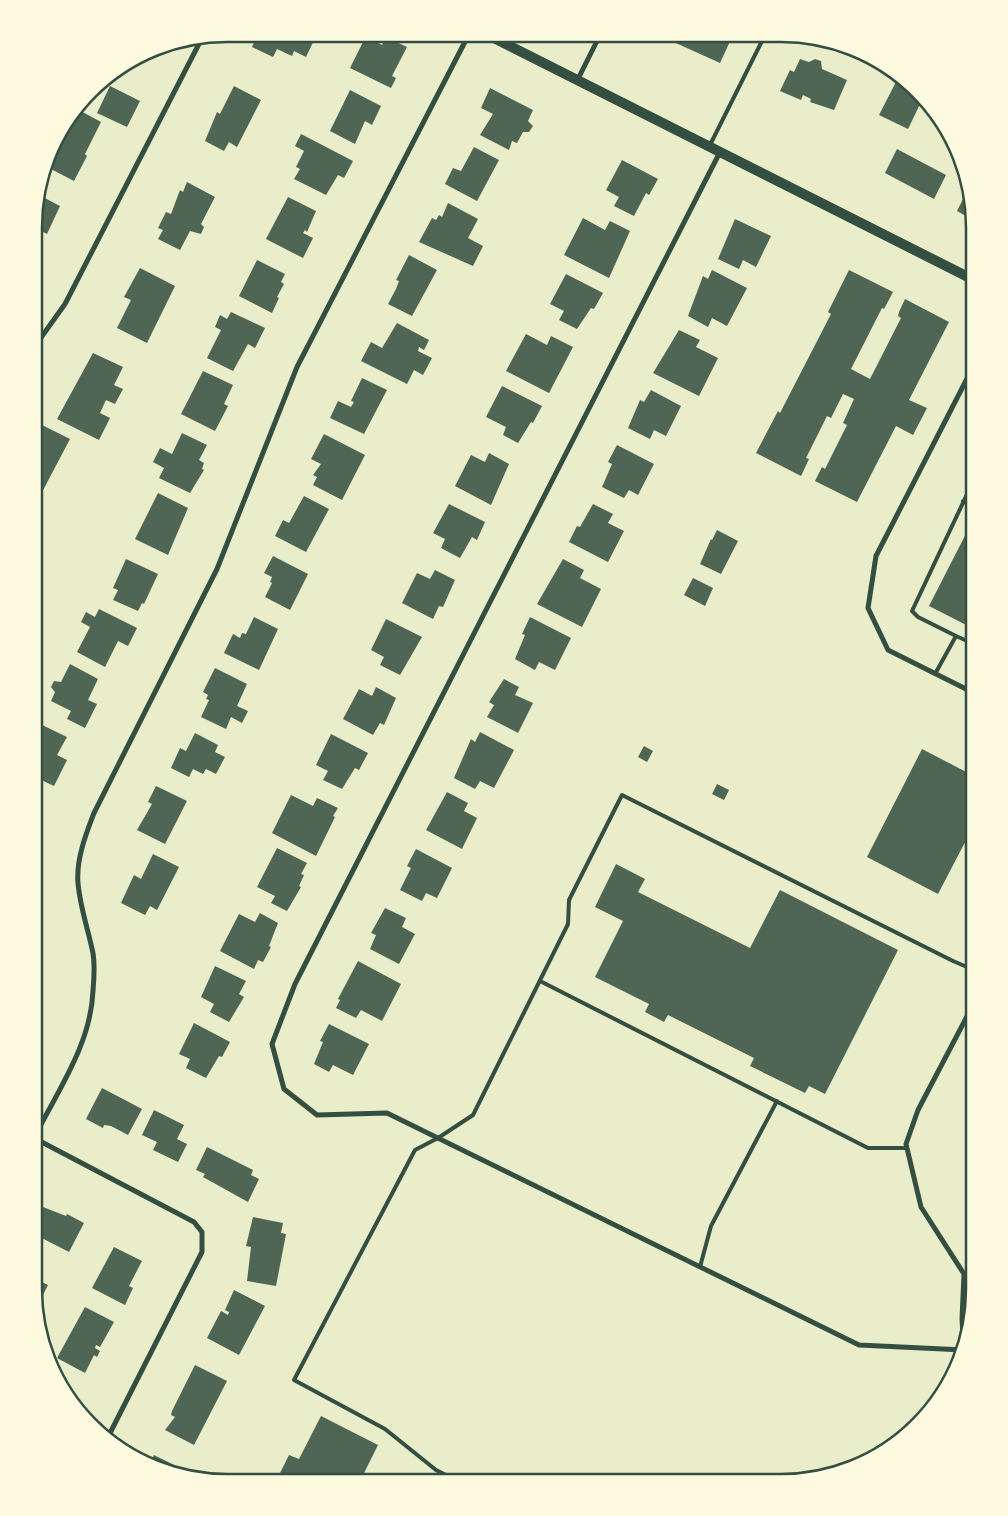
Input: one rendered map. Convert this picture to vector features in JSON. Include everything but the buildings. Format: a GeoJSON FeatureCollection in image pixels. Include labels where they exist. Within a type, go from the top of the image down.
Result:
{"type":"FeatureCollection","features":[{"type":"Feature","properties":{"kind":"main road"},"geometry":{"type":"LineString","coordinates":[[504,42],[966,276]]}},
{"type":"Feature","properties":{"kind":"street"},"geometry":{"type":"LineString","coordinates":[[42,1122],[82,1045],[90,1018],[94,992],[93,955],[83,916],[78,880],[82,845],[94,812],[217,569],[297,367],[465,42]]}},
{"type":"Feature","properties":{"kind":"street"},"geometry":{"type":"LineString","coordinates":[[578,79],[596,42]]}},
{"type":"Feature","properties":{"kind":"street"},"geometry":{"type":"LineString","coordinates":[[42,337],[66,304],[199,45]]}},
{"type":"Feature","properties":{"kind":"street"},"geometry":{"type":"LineString","coordinates":[[720,152],[295,984],[272,1044],[284,1089],[317,1115],[386,1113],[859,1345],[955,1350]]}},
{"type":"Feature","properties":{"kind":"street"},"geometry":{"type":"LineString","coordinates":[[966,381],[876,556],[868,608],[888,650],[966,689]]}},
{"type":"Feature","properties":{"kind":"street"},"geometry":{"type":"LineString","coordinates":[[962,1323],[964,1274],[921,1208],[906,1144],[918,1110],[966,1018]]}},
{"type":"Feature","properties":{"kind":"street"},"geometry":{"type":"LineString","coordinates":[[42,1142],[194,1222],[202,1232],[202,1252],[110,1431]]}},
{"type":"Feature","properties":{"kind":"lane"},"geometry":{"type":"LineString","coordinates":[[709,146],[761,42]]}},
{"type":"Feature","properties":{"kind":"lane"},"geometry":{"type":"LineString","coordinates":[[966,496],[912,610],[918,617],[966,640]]}},
{"type":"Feature","properties":{"kind":"lane"},"geometry":{"type":"LineString","coordinates":[[935,674],[956,636]]}},
{"type":"Feature","properties":{"kind":"lane"},"geometry":{"type":"LineString","coordinates":[[444,1474],[436,1470],[384,1429],[294,1380],[415,1150],[438,1138],[473,1115],[568,924],[569,900],[622,795],[966,967]]}},
{"type":"Feature","properties":{"kind":"lane"},"geometry":{"type":"LineString","coordinates":[[540,981],[868,1148],[907,1148]]}},
{"type":"Feature","properties":{"kind":"lane"},"geometry":{"type":"LineString","coordinates":[[700,1267],[711,1226],[777,1101]]}}]}
